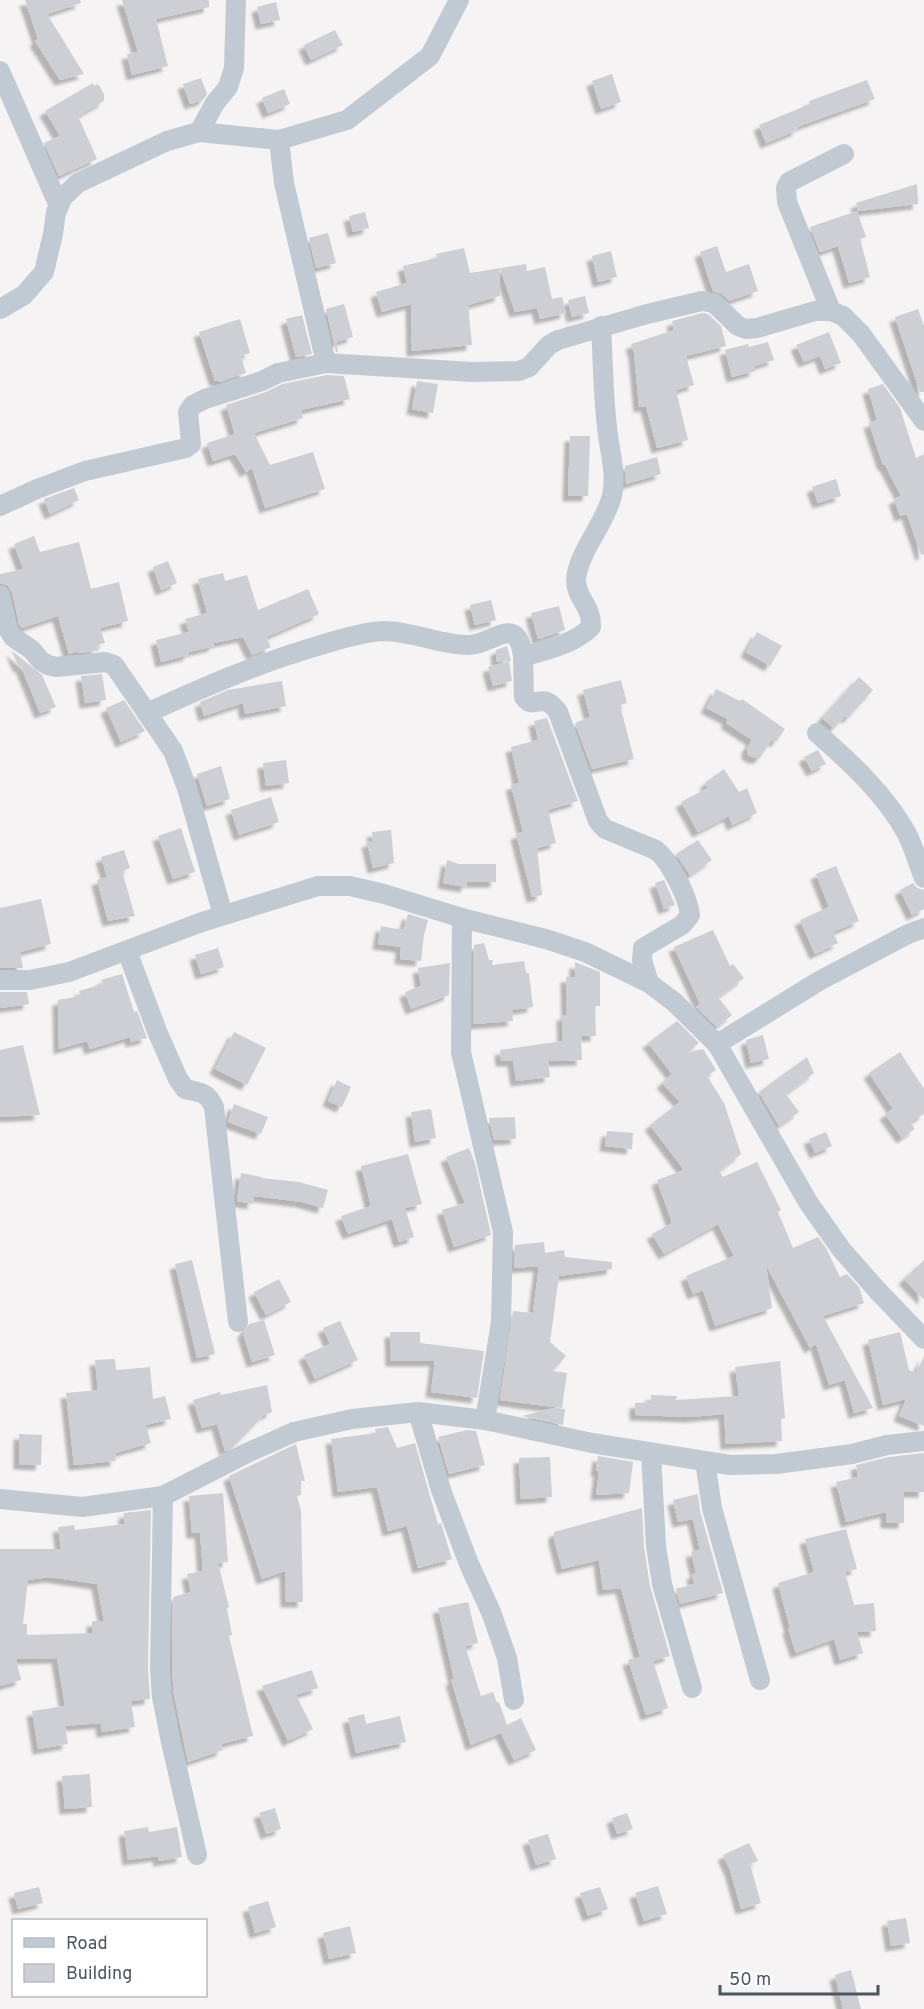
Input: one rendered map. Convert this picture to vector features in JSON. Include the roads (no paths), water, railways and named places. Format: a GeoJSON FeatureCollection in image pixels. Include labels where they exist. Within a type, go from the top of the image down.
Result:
{"type":"FeatureCollection","features":[{"type":"Feature","properties":{"kind":"street"},"geometry":{"type":"LineString","coordinates":[[199,132],[215,103],[228,87],[234,68],[236,0]]}},
{"type":"Feature","properties":{"kind":"street"},"geometry":{"type":"LineString","coordinates":[[0,309],[24,295],[44,272],[58,206],[63,197],[78,183],[167,141],[199,132],[279,140],[347,120],[430,56],[459,0]]}},
{"type":"Feature","properties":{"kind":"street"},"geometry":{"type":"LineString","coordinates":[[0,71],[58,206]]}},
{"type":"Feature","properties":{"kind":"street"},"geometry":{"type":"LineString","coordinates":[[279,140],[284,183],[327,363]]}},
{"type":"Feature","properties":{"kind":"street"},"geometry":{"type":"LineString","coordinates":[[831,311],[787,202],[786,188],[789,182],[844,154]]}},
{"type":"Feature","properties":{"kind":"street"},"geometry":{"type":"LineString","coordinates":[[0,507],[37,489],[85,471],[186,448],[191,444],[188,412],[193,405],[262,381],[278,373],[327,363],[472,372],[519,371],[529,367],[549,345],[558,340],[601,326],[702,301],[714,303],[738,326],[746,329],[815,311],[831,311],[843,316],[861,334],[924,422]]}},
{"type":"Feature","properties":{"kind":"street"},"geometry":{"type":"LineString","coordinates":[[523,657],[564,645],[582,636],[591,627],[592,615],[578,593],[576,581],[578,569],[612,495],[614,474],[607,429],[601,326]]}},
{"type":"Feature","properties":{"kind":"street"},"geometry":{"type":"LineString","coordinates":[[0,595],[8,629],[13,637],[32,650],[41,661],[56,667],[105,662],[114,665],[173,751],[187,788],[222,915]]}},
{"type":"Feature","properties":{"kind":"street"},"geometry":{"type":"LineString","coordinates":[[147,713],[211,683],[285,655],[340,639],[382,631],[474,645],[491,638],[514,634],[519,641],[523,657],[524,697],[527,702],[532,703],[549,701],[558,712],[598,821],[605,829],[648,845],[663,855],[690,911],[688,919],[681,925],[643,948],[642,960],[649,982]]}},
{"type":"Feature","properties":{"kind":"street"},"geometry":{"type":"LineString","coordinates":[[817,733],[841,754],[879,794],[907,834],[924,878]]}},
{"type":"Feature","properties":{"kind":"street"},"geometry":{"type":"LineString","coordinates":[[0,980],[30,980],[69,972],[222,915],[318,886],[350,886],[384,894],[585,952],[649,982],[673,1001],[717,1044],[808,1202],[841,1249],[924,1340]]}},
{"type":"Feature","properties":{"kind":"street"},"geometry":{"type":"LineString","coordinates":[[462,918],[461,1052],[503,1232],[501,1322],[485,1420]]}},
{"type":"Feature","properties":{"kind":"street"},"geometry":{"type":"LineString","coordinates":[[717,1044],[819,981],[908,934],[924,928]]}},
{"type":"Feature","properties":{"kind":"street"},"geometry":{"type":"LineString","coordinates":[[127,951],[178,1079],[184,1089],[210,1097],[214,1107],[238,1322]]}},
{"type":"Feature","properties":{"kind":"street"},"geometry":{"type":"LineString","coordinates":[[418,1412],[441,1490],[469,1564],[492,1612],[504,1649],[514,1700]]}},
{"type":"Feature","properties":{"kind":"street"},"geometry":{"type":"LineString","coordinates":[[0,1499],[82,1507],[163,1496],[294,1432],[352,1419],[418,1412],[485,1420],[592,1443],[730,1465],[776,1464],[924,1441]]}},
{"type":"Feature","properties":{"kind":"street"},"geometry":{"type":"LineString","coordinates":[[651,1453],[653,1500],[662,1584],[692,1689]]}},
{"type":"Feature","properties":{"kind":"street"},"geometry":{"type":"LineString","coordinates":[[705,1461],[712,1508],[760,1680]]}},
{"type":"Feature","properties":{"kind":"street"},"geometry":{"type":"LineString","coordinates":[[163,1496],[160,1668],[162,1697],[197,1855]]}}]}
